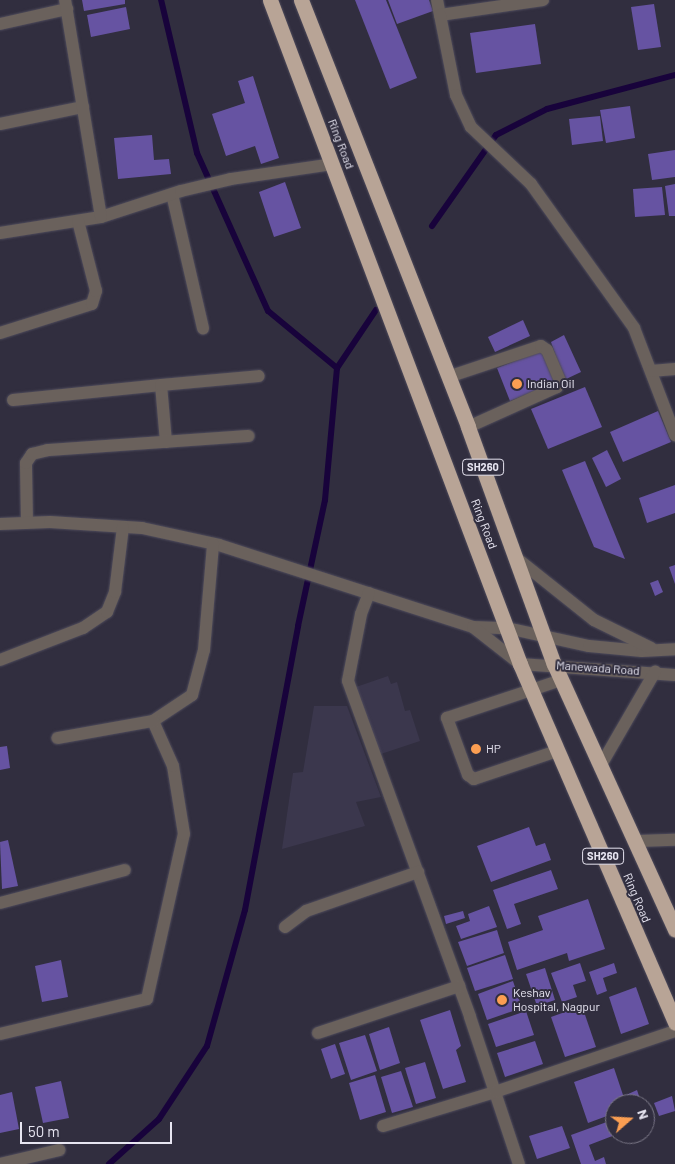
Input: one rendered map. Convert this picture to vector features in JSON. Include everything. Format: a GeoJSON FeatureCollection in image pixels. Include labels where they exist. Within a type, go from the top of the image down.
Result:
{"type":"FeatureCollection","features":[{"type":"Feature","properties":{"kind":"highway","name":"Ring Road"},"geometry":{"type":"LineString","coordinates":[[270,0],[520,664],[675,1023]]}},
{"type":"Feature","properties":{"kind":"highway","name":"Ring Road"},"geometry":{"type":"LineString","coordinates":[[301,0],[468,427],[554,664],[637,841],[675,930]]}},
{"type":"Feature","properties":{"kind":"street"},"geometry":{"type":"LineString","coordinates":[[438,0],[456,95],[471,127],[531,184],[634,328],[675,435]]}},
{"type":"Feature","properties":{"kind":"street"},"geometry":{"type":"LineString","coordinates":[[440,15],[543,0]]}},
{"type":"Feature","properties":{"kind":"street"},"geometry":{"type":"LineString","coordinates":[[0,24],[66,5],[101,217]]}},
{"type":"Feature","properties":{"kind":"street"},"geometry":{"type":"LineString","coordinates":[[0,124],[83,107]]}},
{"type":"Feature","properties":{"kind":"street"},"geometry":{"type":"LineString","coordinates":[[0,233],[101,217],[176,192],[231,178],[333,164]]}},
{"type":"Feature","properties":{"kind":"street"},"geometry":{"type":"LineString","coordinates":[[176,192],[203,328]]}},
{"type":"Feature","properties":{"kind":"street"},"geometry":{"type":"LineString","coordinates":[[0,333],[92,304],[96,291],[78,221]]}},
{"type":"Feature","properties":{"kind":"street"},"geometry":{"type":"LineString","coordinates":[[448,376],[541,346],[547,350],[554,365],[560,381],[557,387],[468,427]]}},
{"type":"Feature","properties":{"kind":"street"},"geometry":{"type":"LineString","coordinates":[[651,372],[675,370]]}},
{"type":"Feature","properties":{"kind":"street"},"geometry":{"type":"LineString","coordinates":[[13,400],[259,376]]}},
{"type":"Feature","properties":{"kind":"street"},"geometry":{"type":"LineString","coordinates":[[161,385],[166,442]]}},
{"type":"Feature","properties":{"kind":"street"},"geometry":{"type":"LineString","coordinates":[[28,523],[26,463],[32,454],[249,436]]}},
{"type":"Feature","properties":{"kind":"street"},"geometry":{"type":"LineString","coordinates":[[0,524],[28,523],[123,527],[213,544],[473,627],[507,628],[545,638],[590,646],[654,650],[675,648]]}},
{"type":"Feature","properties":{"kind":"street"},"geometry":{"type":"LineString","coordinates":[[0,660],[83,628],[107,612],[115,592],[123,527]]}},
{"type":"Feature","properties":{"kind":"street"},"geometry":{"type":"LineString","coordinates":[[58,738],[153,721],[192,695],[204,650],[213,544]]}},
{"type":"Feature","properties":{"kind":"street"},"geometry":{"type":"LineString","coordinates":[[515,557],[594,620],[654,650]]}},
{"type":"Feature","properties":{"kind":"street"},"geometry":{"type":"LineString","coordinates":[[368,593],[361,614],[348,681],[459,986],[518,1164]]}},
{"type":"Feature","properties":{"kind":"street"},"geometry":{"type":"LineString","coordinates":[[473,627],[520,664]]}},
{"type":"Feature","properties":{"kind":"street","name":"Manewada Road"},"geometry":{"type":"LineString","coordinates":[[520,664],[554,664],[675,675]]}},
{"type":"Feature","properties":{"kind":"street"},"geometry":{"type":"LineString","coordinates":[[601,765],[655,672]]}},
{"type":"Feature","properties":{"kind":"street"},"geometry":{"type":"LineString","coordinates":[[557,751],[480,779],[468,776],[447,718],[561,680]]}},
{"type":"Feature","properties":{"kind":"street"},"geometry":{"type":"LineString","coordinates":[[0,1034],[147,998],[184,834],[172,766],[153,721]]}},
{"type":"Feature","properties":{"kind":"street"},"geometry":{"type":"LineString","coordinates":[[637,841],[675,840]]}},
{"type":"Feature","properties":{"kind":"street"},"geometry":{"type":"LineString","coordinates":[[0,903],[125,870]]}},
{"type":"Feature","properties":{"kind":"street"},"geometry":{"type":"LineString","coordinates":[[285,927],[306,911],[418,872]]}},
{"type":"Feature","properties":{"kind":"street"},"geometry":{"type":"LineString","coordinates":[[318,1033],[459,986]]}},
{"type":"Feature","properties":{"kind":"street"},"geometry":{"type":"LineString","coordinates":[[383,1126],[495,1092],[675,1031]]}},
{"type":"Feature","properties":{"kind":"street"},"geometry":{"type":"LineString","coordinates":[[0,1164],[59,1150]]}},
{"type":"Feature","properties":{"kind":"shaded area"},"geometry":{"type":"Polygon","coordinates":[[[388,676],[391,684],[397,682],[405,711],[410,710],[420,741],[381,754],[356,687],[388,676]]]}},
{"type":"Feature","properties":{"kind":"shaded area"},"geometry":{"type":"Polygon","coordinates":[[[314,706],[347,706],[381,797],[356,802],[365,826],[282,849],[293,773],[303,772],[314,706]]]}},
{"type":"Feature","properties":{"kind":"building"},"geometry":{"type":"Polygon","coordinates":[[[82,0],[125,0],[125,4],[84,11],[82,0]]]}},
{"type":"Feature","properties":{"kind":"building"},"geometry":{"type":"Polygon","coordinates":[[[355,0],[386,0],[417,78],[390,89],[355,0]]]}},
{"type":"Feature","properties":{"kind":"building"},"geometry":{"type":"Polygon","coordinates":[[[388,0],[429,0],[433,11],[397,24],[388,0]]]}},
{"type":"Feature","properties":{"kind":"building"},"geometry":{"type":"Polygon","coordinates":[[[654,4],[661,47],[638,50],[631,7],[654,4]]]}},
{"type":"Feature","properties":{"kind":"building"},"geometry":{"type":"Polygon","coordinates":[[[126,7],[130,29],[91,37],[87,15],[126,7]]]}},
{"type":"Feature","properties":{"kind":"building"},"geometry":{"type":"Polygon","coordinates":[[[535,24],[541,64],[476,73],[470,33],[535,24]]]}},
{"type":"Feature","properties":{"kind":"building"},"geometry":{"type":"Polygon","coordinates":[[[253,76],[279,158],[261,164],[255,146],[226,156],[212,114],[245,103],[238,81],[253,76]]]}},
{"type":"Feature","properties":{"kind":"building"},"geometry":{"type":"Polygon","coordinates":[[[630,106],[635,138],[606,143],[600,110],[630,106]]]}},
{"type":"Feature","properties":{"kind":"building"},"geometry":{"type":"Polygon","coordinates":[[[600,116],[603,141],[572,145],[569,119],[600,116]]]}},
{"type":"Feature","properties":{"kind":"building"},"geometry":{"type":"Polygon","coordinates":[[[152,135],[154,160],[169,159],[171,174],[118,179],[114,138],[152,135]]]}},
{"type":"Feature","properties":{"kind":"building"},"geometry":{"type":"Polygon","coordinates":[[[675,150],[675,177],[652,180],[648,154],[675,150]]]}},
{"type":"Feature","properties":{"kind":"building"},"geometry":{"type":"Polygon","coordinates":[[[285,182],[301,228],[274,237],[259,192],[285,182]]]}},
{"type":"Feature","properties":{"kind":"building"},"geometry":{"type":"Polygon","coordinates":[[[675,184],[675,216],[669,216],[665,186],[675,184]]]}},
{"type":"Feature","properties":{"kind":"building"},"geometry":{"type":"Polygon","coordinates":[[[662,187],[665,215],[635,217],[633,189],[662,187]]]}},
{"type":"Feature","properties":{"kind":"building"},"geometry":{"type":"Polygon","coordinates":[[[523,320],[530,336],[495,352],[488,337],[523,320]]]}},
{"type":"Feature","properties":{"kind":"building"},"geometry":{"type":"Polygon","coordinates":[[[564,335],[581,372],[564,380],[551,342],[564,335]]]}},
{"type":"Feature","properties":{"kind":"building"},"geometry":{"type":"Polygon","coordinates":[[[543,350],[556,383],[510,401],[497,368],[543,350]]]}},
{"type":"Feature","properties":{"kind":"building"},"geometry":{"type":"Polygon","coordinates":[[[585,387],[602,427],[548,449],[531,409],[585,387]]]}},
{"type":"Feature","properties":{"kind":"building"},"geometry":{"type":"Polygon","coordinates":[[[658,411],[671,442],[623,462],[610,432],[658,411]]]}},
{"type":"Feature","properties":{"kind":"building"},"geometry":{"type":"Polygon","coordinates":[[[607,450],[621,479],[606,487],[592,458],[607,450]]]}},
{"type":"Feature","properties":{"kind":"building"},"geometry":{"type":"Polygon","coordinates":[[[585,461],[625,559],[594,547],[562,470],[585,461]]]}},
{"type":"Feature","properties":{"kind":"building"},"geometry":{"type":"Polygon","coordinates":[[[675,485],[675,513],[647,523],[639,498],[675,485]]]}},
{"type":"Feature","properties":{"kind":"building"},"geometry":{"type":"Polygon","coordinates":[[[675,565],[675,584],[669,567],[675,565]]]}},
{"type":"Feature","properties":{"kind":"building"},"geometry":{"type":"Polygon","coordinates":[[[658,580],[663,592],[655,596],[650,583],[658,580]]]}},
{"type":"Feature","properties":{"kind":"building"},"geometry":{"type":"Polygon","coordinates":[[[7,746],[10,768],[0,770],[0,747],[7,746]]]}},
{"type":"Feature","properties":{"kind":"building"},"geometry":{"type":"Polygon","coordinates":[[[529,827],[536,846],[545,843],[551,860],[491,882],[477,846],[529,827]]]}},
{"type":"Feature","properties":{"kind":"building"},"geometry":{"type":"Polygon","coordinates":[[[8,840],[18,886],[2,889],[0,842],[8,840]]]}},
{"type":"Feature","properties":{"kind":"building"},"geometry":{"type":"Polygon","coordinates":[[[551,870],[558,889],[514,904],[521,924],[507,929],[493,890],[551,870]]]}},
{"type":"Feature","properties":{"kind":"building"},"geometry":{"type":"Polygon","coordinates":[[[588,899],[605,949],[569,961],[567,953],[517,970],[508,942],[543,930],[538,916],[588,899]]]}},
{"type":"Feature","properties":{"kind":"building"},"geometry":{"type":"Polygon","coordinates":[[[489,906],[497,927],[461,939],[456,926],[470,921],[468,914],[489,906]]]}},
{"type":"Feature","properties":{"kind":"building"},"geometry":{"type":"Polygon","coordinates":[[[463,911],[465,918],[446,924],[444,916],[463,911]]]}},
{"type":"Feature","properties":{"kind":"building"},"geometry":{"type":"Polygon","coordinates":[[[497,930],[504,953],[467,966],[458,942],[497,930]]]}},
{"type":"Feature","properties":{"kind":"building"},"geometry":{"type":"Polygon","coordinates":[[[505,955],[513,979],[475,991],[467,968],[505,955]]]}},
{"type":"Feature","properties":{"kind":"building"},"geometry":{"type":"Polygon","coordinates":[[[61,960],[68,997],[42,1002],[35,966],[61,960]]]}},
{"type":"Feature","properties":{"kind":"building"},"geometry":{"type":"Polygon","coordinates":[[[580,963],[586,981],[573,985],[577,997],[562,1002],[551,973],[580,963]]]}},
{"type":"Feature","properties":{"kind":"building"},"geometry":{"type":"Polygon","coordinates":[[[614,963],[617,973],[603,978],[607,991],[597,995],[589,972],[614,963]]]}},
{"type":"Feature","properties":{"kind":"building"},"geometry":{"type":"Polygon","coordinates":[[[545,968],[555,1000],[537,1006],[526,974],[545,968]]]}},
{"type":"Feature","properties":{"kind":"building"},"geometry":{"type":"Polygon","coordinates":[[[513,981],[522,1008],[487,1020],[478,994],[513,981]]]}},
{"type":"Feature","properties":{"kind":"building"},"geometry":{"type":"Polygon","coordinates":[[[636,987],[649,1024],[621,1034],[609,997],[636,987]]]}},
{"type":"Feature","properties":{"kind":"building"},"geometry":{"type":"Polygon","coordinates":[[[582,1006],[596,1047],[565,1057],[551,1017],[582,1006]]]}},
{"type":"Feature","properties":{"kind":"building"},"geometry":{"type":"Polygon","coordinates":[[[450,1010],[461,1046],[456,1050],[466,1082],[443,1089],[420,1020],[450,1010]]]}},
{"type":"Feature","properties":{"kind":"building"},"geometry":{"type":"Polygon","coordinates":[[[526,1011],[534,1035],[496,1047],[488,1024],[526,1011]]]}},
{"type":"Feature","properties":{"kind":"building"},"geometry":{"type":"Polygon","coordinates":[[[389,1027],[400,1063],[380,1070],[369,1034],[389,1027]]]}},
{"type":"Feature","properties":{"kind":"building"},"geometry":{"type":"Polygon","coordinates":[[[365,1035],[377,1071],[351,1080],[339,1043],[365,1035]]]}},
{"type":"Feature","properties":{"kind":"building"},"geometry":{"type":"Polygon","coordinates":[[[535,1041],[543,1064],[505,1077],[497,1053],[535,1041]]]}},
{"type":"Feature","properties":{"kind":"building"},"geometry":{"type":"Polygon","coordinates":[[[335,1044],[345,1074],[331,1079],[321,1049],[335,1044]]]}},
{"type":"Feature","properties":{"kind":"building"},"geometry":{"type":"Polygon","coordinates":[[[425,1062],[436,1098],[416,1104],[405,1068],[425,1062]]]}},
{"type":"Feature","properties":{"kind":"building"},"geometry":{"type":"Polygon","coordinates":[[[614,1068],[623,1094],[605,1094],[605,1117],[588,1123],[574,1082],[614,1068]]]}},
{"type":"Feature","properties":{"kind":"building"},"geometry":{"type":"Polygon","coordinates":[[[401,1071],[413,1107],[392,1113],[381,1077],[401,1071]]]}},
{"type":"Feature","properties":{"kind":"building"},"geometry":{"type":"Polygon","coordinates":[[[375,1075],[386,1112],[360,1120],[349,1083],[375,1075]]]}},
{"type":"Feature","properties":{"kind":"building"},"geometry":{"type":"Polygon","coordinates":[[[61,1081],[69,1118],[43,1123],[35,1087],[61,1081]]]}},
{"type":"Feature","properties":{"kind":"building"},"geometry":{"type":"Polygon","coordinates":[[[637,1090],[638,1094],[628,1094],[637,1090]]]}},
{"type":"Feature","properties":{"kind":"building"},"geometry":{"type":"Polygon","coordinates":[[[12,1092],[19,1129],[0,1133],[0,1095],[12,1092]]]}},
{"type":"Feature","properties":{"kind":"building"},"geometry":{"type":"Polygon","coordinates":[[[672,1096],[675,1111],[659,1116],[655,1103],[672,1096]]]}},
{"type":"Feature","properties":{"kind":"building"},"geometry":{"type":"Polygon","coordinates":[[[605,1123],[605,1139],[589,1145],[595,1161],[604,1157],[606,1164],[581,1164],[571,1135],[605,1123]]]}},
{"type":"Feature","properties":{"kind":"building"},"geometry":{"type":"Polygon","coordinates":[[[562,1126],[570,1148],[537,1159],[529,1136],[562,1126]]]}},
{"type":"Feature","properties":{"kind":"waterway"},"geometry":{"type":"LineString","coordinates":[[109,1164],[159,1119],[207,1046],[245,910],[298,626],[325,500],[337,368],[268,311],[197,153],[161,0]]}},
{"type":"Feature","properties":{"kind":"waterway"},"geometry":{"type":"LineString","coordinates":[[432,226],[496,135],[547,109],[675,75]]}},
{"type":"Feature","properties":{"kind":"waterway"},"geometry":{"type":"LineString","coordinates":[[337,368],[376,310]]}},
{"type":"Feature","properties":{"kind":"place","name":"Indian Oil"},"geometry":{"type":"Point","coordinates":[517,384]}},
{"type":"Feature","properties":{"kind":"place","name":"HP"},"geometry":{"type":"Point","coordinates":[476,749]}},
{"type":"Feature","properties":{"kind":"place","name":"Keshav Hospital, Nagpur"},"geometry":{"type":"Point","coordinates":[502,1000]}}]}
